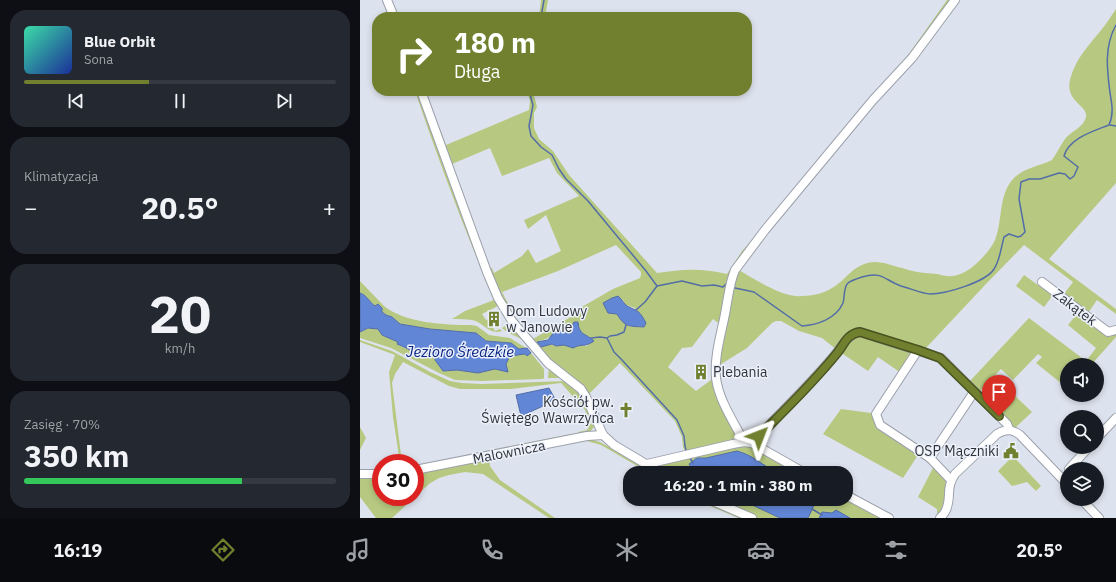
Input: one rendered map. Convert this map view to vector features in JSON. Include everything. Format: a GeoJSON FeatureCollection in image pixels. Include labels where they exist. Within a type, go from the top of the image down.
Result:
{"type":"FeatureCollection","features":[{"type":"Feature","properties":{"kind":"street"},"geometry":{"type":"LineString","coordinates":[[387,0],[392,12]]}},
{"type":"Feature","properties":{"kind":"street"},"geometry":{"type":"LineString","coordinates":[[748,443],[723,400],[716,377],[718,341],[732,277],[739,263],[873,100],[912,58],[955,0]]}},
{"type":"Feature","properties":{"kind":"street"},"geometry":{"type":"LineString","coordinates":[[423,96],[466,218],[498,298],[512,321],[532,345],[558,371],[581,389],[603,435],[614,445],[650,466]]}},
{"type":"Feature","properties":{"kind":"street","name":"Zakątek"},"geometry":{"type":"LineString","coordinates":[[1042,282],[1112,331]]}},
{"type":"Feature","properties":{"kind":"street"},"geometry":{"type":"LineString","coordinates":[[748,443],[809,385],[851,335],[860,332],[940,358],[1007,424],[1009,430]]}},
{"type":"Feature","properties":{"kind":"street"},"geometry":{"type":"LineString","coordinates":[[918,350],[876,414],[880,425],[930,458],[951,480]]}},
{"type":"Feature","properties":{"kind":"street"},"geometry":{"type":"LineString","coordinates":[[930,458],[974,392]]}},
{"type":"Feature","properties":{"kind":"street"},"geometry":{"type":"LineString","coordinates":[[1104,431],[1116,418]]}},
{"type":"Feature","properties":{"kind":"street"},"geometry":{"type":"LineString","coordinates":[[940,518],[946,511],[951,480],[997,434],[1009,430],[1015,431],[1058,474]]}},
{"type":"Feature","properties":{"kind":"street","name":"Malownicza"},"geometry":{"type":"LineString","coordinates":[[424,468],[587,436],[603,435]]}},
{"type":"Feature","properties":{"kind":"street"},"geometry":{"type":"LineString","coordinates":[[647,464],[733,444],[748,443],[792,466]]}},
{"type":"Feature","properties":{"kind":"street"},"geometry":{"type":"LineString","coordinates":[[1075,462],[1083,454]]}},
{"type":"Feature","properties":{"kind":"street"},"geometry":{"type":"LineString","coordinates":[[360,474],[372,474]]}},
{"type":"Feature","properties":{"kind":"street"},"geometry":{"type":"LineString","coordinates":[[853,499],[889,518]]}},
{"type":"Feature","properties":{"kind":"street"},"geometry":{"type":"LineString","coordinates":[[724,506],[752,518]]}},
{"type":"Feature","properties":{"kind":"street"},"geometry":{"type":"LineString","coordinates":[[1088,506],[1099,518]]}},
{"type":"Feature","properties":{"kind":"green space"},"geometry":{"type":"Polygon","coordinates":[[[541,0],[548,0],[546,12],[540,12],[541,0]]]}},
{"type":"Feature","properties":{"kind":"green space"},"geometry":{"type":"Polygon","coordinates":[[[947,0],[954,0],[939,21],[737,263],[721,325],[713,319],[692,347],[682,348],[668,367],[696,391],[715,377],[737,433],[733,440],[686,453],[683,447],[682,437],[675,421],[620,363],[588,395],[554,364],[513,319],[515,317],[533,339],[581,311],[580,308],[613,289],[640,278],[641,272],[616,245],[558,271],[502,292],[513,313],[510,313],[489,270],[492,268],[494,273],[522,256],[528,249],[536,263],[561,251],[546,215],[528,229],[524,220],[579,196],[557,173],[549,158],[502,176],[490,148],[452,164],[455,171],[453,172],[437,130],[440,129],[446,145],[529,110],[530,101],[528,96],[534,96],[537,107],[534,113],[534,128],[539,139],[553,151],[569,175],[657,273],[692,270],[727,274],[742,251],[835,139],[906,58],[947,0]],[[612,298],[604,303],[608,313],[617,314],[625,324],[635,327],[644,327],[635,308],[626,305],[622,299],[612,298]],[[577,322],[570,326],[567,333],[560,330],[546,339],[539,341],[556,346],[564,345],[573,348],[578,345],[587,346],[592,338],[582,333],[577,322]]]}},
{"type":"Feature","properties":{"kind":"green space"},"geometry":{"type":"Polygon","coordinates":[[[1116,9],[1116,183],[1049,259],[1116,309],[1116,314],[1097,300],[1088,313],[1064,294],[1073,282],[1024,245],[924,350],[859,329],[837,350],[822,338],[799,331],[781,321],[776,321],[772,323],[747,348],[718,366],[737,269],[778,291],[795,296],[803,296],[818,294],[829,290],[856,268],[867,263],[882,263],[915,271],[949,276],[963,273],[975,265],[992,246],[995,240],[1003,199],[1009,184],[1014,178],[1027,169],[1052,160],[1065,139],[1085,121],[1086,113],[1073,98],[1069,87],[1072,72],[1087,47],[1104,27],[1116,9]]]}},
{"type":"Feature","properties":{"kind":"green space"},"geometry":{"type":"Polygon","coordinates":[[[417,96],[420,96],[500,305],[482,314],[486,320],[489,319],[495,331],[500,329],[502,331],[494,332],[472,320],[452,319],[465,311],[494,300],[433,144],[417,96]]]}},
{"type":"Feature","properties":{"kind":"green space"},"geometry":{"type":"Polygon","coordinates":[[[1024,275],[1045,290],[1049,290],[1071,307],[1070,308],[1053,295],[1044,307],[1016,286],[1024,275]]]}},
{"type":"Feature","properties":{"kind":"green space"},"geometry":{"type":"Polygon","coordinates":[[[360,281],[384,306],[393,312],[426,322],[477,326],[489,335],[510,338],[526,348],[519,349],[511,343],[486,341],[476,333],[430,329],[400,324],[392,317],[382,312],[382,308],[379,305],[375,306],[360,293],[360,281]]]}},
{"type":"Feature","properties":{"kind":"green space"},"geometry":{"type":"Polygon","coordinates":[[[1074,309],[1116,332],[1116,337],[1097,358],[1088,358],[1096,348],[1068,325],[1077,314],[1073,311],[1074,309]]]}},
{"type":"Feature","properties":{"kind":"green space"},"geometry":{"type":"Polygon","coordinates":[[[1029,318],[1082,358],[1060,358],[1060,382],[1036,363],[1042,357],[1038,354],[1013,380],[1001,369],[979,392],[969,382],[1029,318]]]}},
{"type":"Feature","properties":{"kind":"green space"},"geometry":{"type":"Polygon","coordinates":[[[510,323],[525,341],[502,328],[510,323]]]}},
{"type":"Feature","properties":{"kind":"green space"},"geometry":{"type":"Polygon","coordinates":[[[368,328],[378,329],[382,335],[398,342],[397,344],[420,355],[428,353],[436,357],[435,360],[443,371],[457,370],[478,373],[495,369],[507,372],[506,364],[510,355],[529,355],[531,353],[544,369],[544,378],[481,381],[455,380],[391,348],[360,338],[360,332],[368,328]]]}},
{"type":"Feature","properties":{"kind":"green space"},"geometry":{"type":"Polygon","coordinates":[[[858,335],[909,350],[911,353],[901,373],[878,357],[868,371],[840,352],[845,344],[858,335]]]}},
{"type":"Feature","properties":{"kind":"green space"},"geometry":{"type":"Polygon","coordinates":[[[360,340],[392,351],[450,381],[482,384],[567,381],[583,396],[594,427],[589,433],[579,435],[578,432],[587,430],[591,423],[585,410],[561,383],[511,389],[460,389],[449,386],[403,362],[395,374],[392,383],[401,454],[399,454],[393,417],[389,372],[395,355],[360,342],[360,340]]]}},
{"type":"Feature","properties":{"kind":"green space"},"geometry":{"type":"Polygon","coordinates":[[[549,367],[562,378],[548,378],[549,367]]]}},
{"type":"Feature","properties":{"kind":"green space"},"geometry":{"type":"Polygon","coordinates":[[[1010,391],[1032,412],[1015,428],[994,408],[1010,391]]]}},
{"type":"Feature","properties":{"kind":"green space"},"geometry":{"type":"Polygon","coordinates":[[[841,409],[871,413],[873,411],[877,426],[925,459],[918,455],[903,478],[823,434],[841,409]]]}},
{"type":"Feature","properties":{"kind":"green space"},"geometry":{"type":"Polygon","coordinates":[[[360,427],[366,438],[360,450],[360,427]]]}},
{"type":"Feature","properties":{"kind":"green space"},"geometry":{"type":"Polygon","coordinates":[[[571,434],[572,436],[468,457],[468,455],[571,434]]]}},
{"type":"Feature","properties":{"kind":"green space"},"geometry":{"type":"Polygon","coordinates":[[[589,439],[600,442],[643,466],[637,466],[601,445],[583,440],[589,439]]]}},
{"type":"Feature","properties":{"kind":"green space"},"geometry":{"type":"Polygon","coordinates":[[[748,445],[787,466],[658,466],[660,464],[731,446],[748,445]]]}},
{"type":"Feature","properties":{"kind":"green space"},"geometry":{"type":"Polygon","coordinates":[[[1013,456],[1041,486],[1036,491],[1027,482],[1012,486],[998,471],[1013,456]]]}},
{"type":"Feature","properties":{"kind":"green space"},"geometry":{"type":"Polygon","coordinates":[[[489,459],[490,466],[500,480],[555,518],[549,518],[483,474],[465,472],[449,475],[439,478],[424,489],[424,471],[489,459]]]}},
{"type":"Feature","properties":{"kind":"green space"},"geometry":{"type":"Polygon","coordinates":[[[934,466],[946,480],[944,504],[937,518],[935,518],[937,516],[937,509],[918,497],[934,466]]]}},
{"type":"Feature","properties":{"kind":"green space"},"geometry":{"type":"Polygon","coordinates":[[[360,476],[372,476],[372,506],[405,506],[392,518],[376,518],[360,497],[360,476]]]}},
{"type":"Feature","properties":{"kind":"green space"},"geometry":{"type":"Polygon","coordinates":[[[853,502],[884,518],[757,518],[730,506],[853,506],[853,502]]]}},
{"type":"Feature","properties":{"kind":"green space"},"geometry":{"type":"Polygon","coordinates":[[[710,506],[718,506],[746,518],[738,518],[710,506]]]}},
{"type":"Feature","properties":{"kind":"water","name":"Jezioro Średzkie"},"geometry":{"type":"Polygon","coordinates":[[[360,293],[375,306],[378,304],[382,308],[382,312],[392,317],[400,324],[430,329],[476,333],[486,341],[511,343],[519,349],[527,348],[531,353],[527,356],[525,354],[510,356],[506,364],[508,372],[495,369],[478,373],[457,370],[443,371],[435,360],[435,356],[428,353],[420,355],[397,344],[398,342],[382,335],[378,329],[368,328],[360,332],[360,293]]]}},
{"type":"Feature","properties":{"kind":"water"},"geometry":{"type":"Polygon","coordinates":[[[618,296],[627,306],[640,313],[646,323],[644,327],[635,327],[625,324],[617,314],[608,313],[603,303],[618,296]]]}},
{"type":"Feature","properties":{"kind":"water"},"geometry":{"type":"Polygon","coordinates":[[[574,322],[578,322],[581,332],[594,341],[573,348],[564,345],[556,346],[552,344],[541,347],[537,342],[548,340],[554,332],[560,330],[567,333],[574,322]]]}},
{"type":"Feature","properties":{"kind":"water"},"geometry":{"type":"Polygon","coordinates":[[[549,388],[555,399],[521,416],[516,395],[549,388]]]}},
{"type":"Feature","properties":{"kind":"water"},"geometry":{"type":"Polygon","coordinates":[[[737,451],[748,455],[766,466],[690,466],[689,464],[697,458],[706,458],[737,451]]]}},
{"type":"Feature","properties":{"kind":"water"},"geometry":{"type":"Polygon","coordinates":[[[754,506],[814,506],[808,518],[780,518],[754,506]]]}},
{"type":"Feature","properties":{"kind":"water"},"geometry":{"type":"Polygon","coordinates":[[[836,510],[850,518],[819,518],[822,512],[832,513],[836,510]]]}},
{"type":"Feature","properties":{"kind":"waterway"},"geometry":{"type":"LineString","coordinates":[[542,12],[544,0]]}},
{"type":"Feature","properties":{"kind":"waterway"},"geometry":{"type":"LineString","coordinates":[[735,288],[754,292],[802,326],[820,323],[831,317],[840,309],[843,303],[846,285],[851,281],[869,275],[883,277],[895,284],[930,294],[955,290],[974,283],[990,274],[998,262],[1004,237],[1009,234],[1018,237],[1025,232],[1019,199],[1021,182],[1029,179],[1040,179],[1059,173],[1065,174],[1070,179],[1074,176],[1078,167],[1064,156],[1071,144],[1083,136],[1109,125],[1112,117],[1112,109],[1107,58],[1112,33],[1116,25]]}},
{"type":"Feature","properties":{"kind":"waterway"},"geometry":{"type":"LineString","coordinates":[[530,96],[533,105],[529,126],[531,136],[541,147],[552,155],[566,179],[588,201],[657,286]]}},
{"type":"Feature","properties":{"kind":"waterway"},"geometry":{"type":"LineString","coordinates":[[1110,125],[1116,126]]}},
{"type":"Feature","properties":{"kind":"waterway"},"geometry":{"type":"LineString","coordinates":[[636,310],[645,302],[657,286],[682,281],[702,286],[714,285],[723,287],[726,284]]}},
{"type":"Feature","properties":{"kind":"waterway"},"geometry":{"type":"LineString","coordinates":[[591,338],[607,338],[617,335],[624,332],[626,325]]}},
{"type":"Feature","properties":{"kind":"waterway"},"geometry":{"type":"LineString","coordinates":[[607,338],[614,352],[677,420],[684,436],[686,450]]}},
{"type":"Feature","properties":{"kind":"waterway"},"geometry":{"type":"LineString","coordinates":[[690,458],[693,463]]}},
{"type":"Feature","properties":{"kind":"waterway"},"geometry":{"type":"LineString","coordinates":[[812,509],[822,515]]}},
{"type":"Feature","properties":{"kind":"place","name":"Dom Ludowy w Janowie"},"geometry":{"type":"Point","coordinates":[494,319]}},
{"type":"Feature","properties":{"kind":"place","name":"Plebania"},"geometry":{"type":"Point","coordinates":[701,372]}},
{"type":"Feature","properties":{"kind":"place","name":"Kościół pw. Świętego Wawrzyńca"},"geometry":{"type":"Point","coordinates":[626,410]}},
{"type":"Feature","properties":{"kind":"place","name":"OSP Mączniki"},"geometry":{"type":"Point","coordinates":[1011,451]}},
{"type":"Feature","properties":{"kind":"route"},"geometry":{"type":"LineString","coordinates":[[759,436],[820,373],[839,351],[847,338],[860,332],[940,358],[999,416]]}}]}
